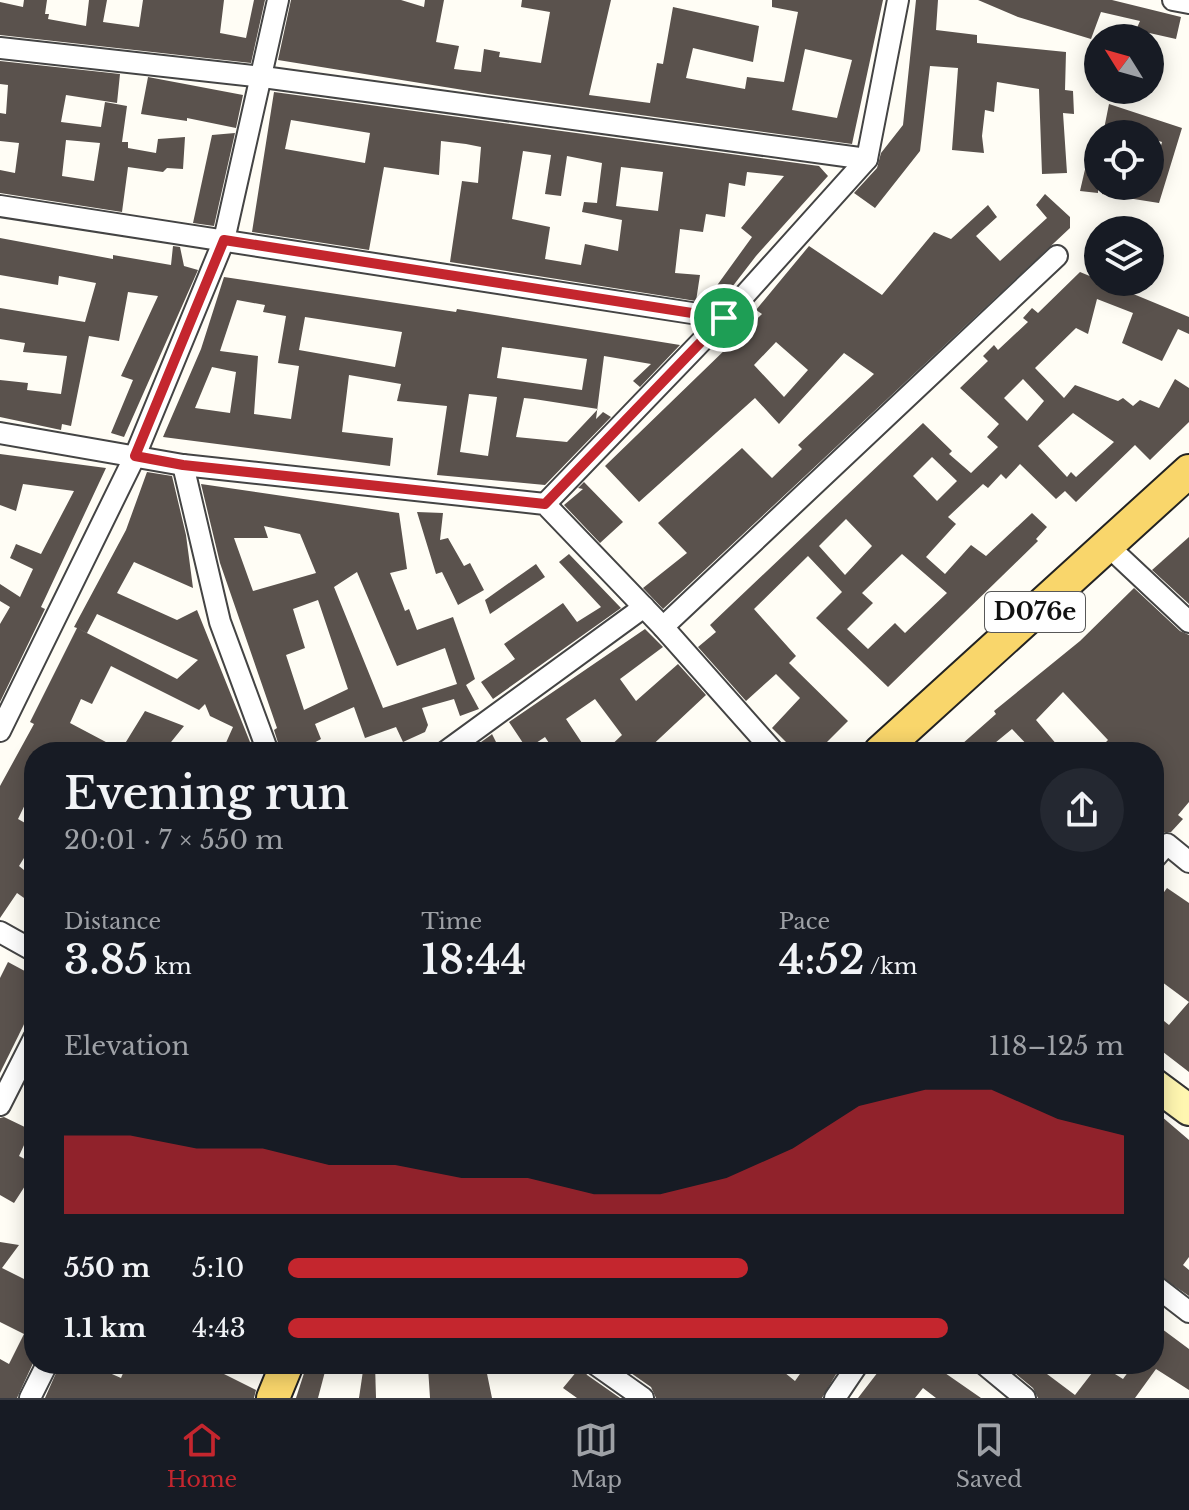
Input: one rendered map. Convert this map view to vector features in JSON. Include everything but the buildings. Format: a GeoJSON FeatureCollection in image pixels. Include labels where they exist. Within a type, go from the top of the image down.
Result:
{"type":"FeatureCollection","features":[{"type":"Feature","properties":{"kind":"main road","name":"D076e"},"geometry":{"type":"LineString","coordinates":[[891,742],[1189,471]]}},
{"type":"Feature","properties":{"kind":"main road"},"geometry":{"type":"LineString","coordinates":[[1164,1091],[1189,1110]]}},
{"type":"Feature","properties":{"kind":"main road"},"geometry":{"type":"LineString","coordinates":[[273,1398],[283,1374]]}},
{"type":"Feature","properties":{"kind":"street"},"geometry":{"type":"LineString","coordinates":[[0,731],[135,456],[224,240],[278,0]]}},
{"type":"Feature","properties":{"kind":"street"},"geometry":{"type":"LineString","coordinates":[[545,504],[724,318],[867,159],[898,0]]}},
{"type":"Feature","properties":{"kind":"street"},"geometry":{"type":"LineString","coordinates":[[1173,0],[1189,3]]}},
{"type":"Feature","properties":{"kind":"street"},"geometry":{"type":"LineString","coordinates":[[0,48],[263,77],[867,159]]}},
{"type":"Feature","properties":{"kind":"street"},"geometry":{"type":"LineString","coordinates":[[0,206],[724,318]]}},
{"type":"Feature","properties":{"kind":"street"},"geometry":{"type":"LineString","coordinates":[[663,627],[1057,256]]}},
{"type":"Feature","properties":{"kind":"street"},"geometry":{"type":"LineString","coordinates":[[0,433],[183,465],[545,504],[663,627],[765,742]]}},
{"type":"Feature","properties":{"kind":"street"},"geometry":{"type":"LineString","coordinates":[[183,465],[220,622],[264,742]]}},
{"type":"Feature","properties":{"kind":"street"},"geometry":{"type":"LineString","coordinates":[[1108,546],[1189,622]]}},
{"type":"Feature","properties":{"kind":"street"},"geometry":{"type":"LineString","coordinates":[[459,742],[644,607]]}},
{"type":"Feature","properties":{"kind":"street"},"geometry":{"type":"LineString","coordinates":[[1164,847],[1167,844],[1189,862]]}},
{"type":"Feature","properties":{"kind":"street"},"geometry":{"type":"LineString","coordinates":[[0,932],[24,945]]}},
{"type":"Feature","properties":{"kind":"street"},"geometry":{"type":"LineString","coordinates":[[0,1105],[24,1058]]}},
{"type":"Feature","properties":{"kind":"street"},"geometry":{"type":"LineString","coordinates":[[1164,1293],[1189,1312]]}},
{"type":"Feature","properties":{"kind":"street"},"geometry":{"type":"LineString","coordinates":[[30,1398],[42,1374]]}},
{"type":"Feature","properties":{"kind":"street"},"geometry":{"type":"LineString","coordinates":[[609,1374],[643,1398]]}},
{"type":"Feature","properties":{"kind":"street"},"geometry":{"type":"LineString","coordinates":[[845,1394],[854,1374]]}},
{"type":"Feature","properties":{"kind":"street"},"geometry":{"type":"LineString","coordinates":[[996,1374],[1025,1398]]}},
{"type":"Feature","properties":{"kind":"route"},"geometry":{"type":"LineString","coordinates":[[224,240],[724,318],[545,504],[183,465],[135,456],[224,240]]}}]}
